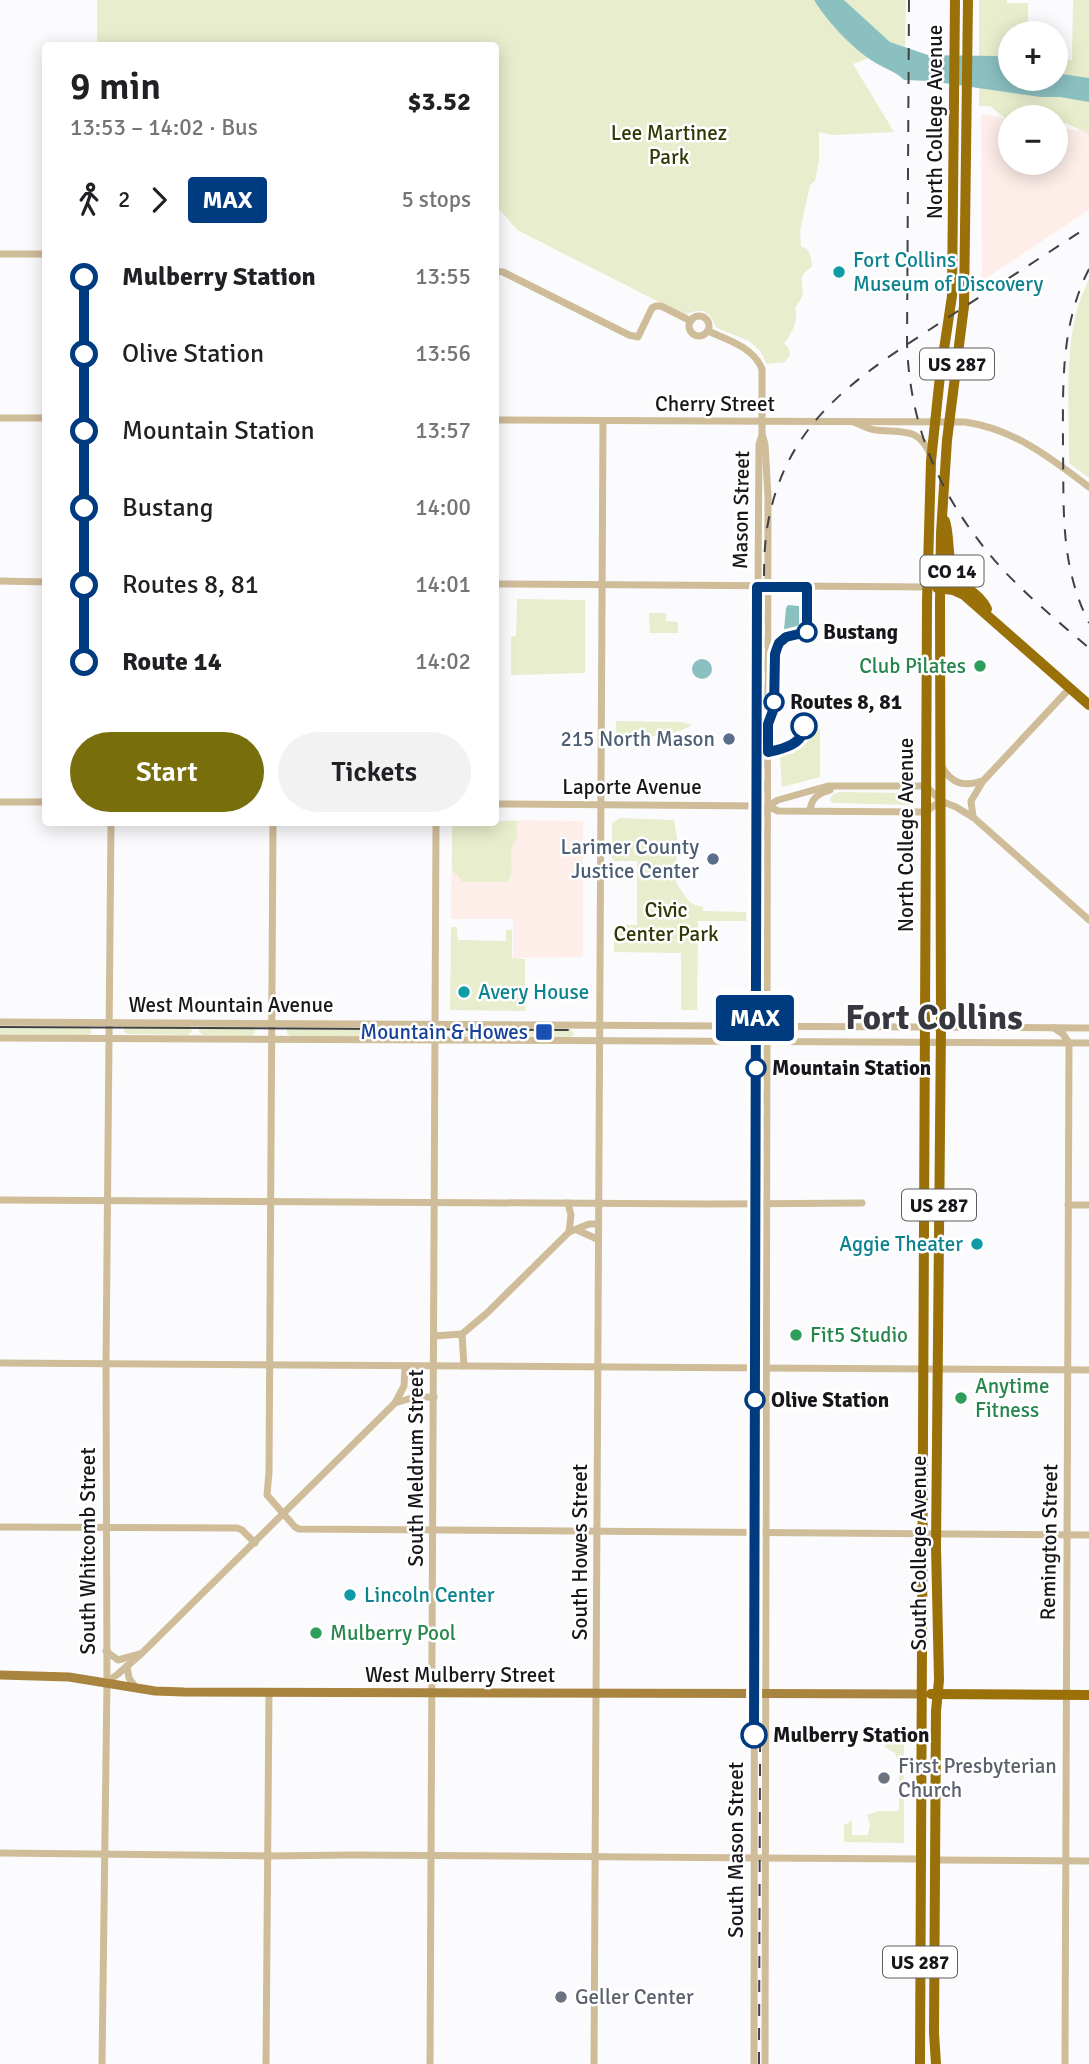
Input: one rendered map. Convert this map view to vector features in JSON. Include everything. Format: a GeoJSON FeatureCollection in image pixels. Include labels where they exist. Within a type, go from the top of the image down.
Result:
{"type":"FeatureCollection","features":[{"type":"Feature","properties":{"kind":"highway","name":"North College Avenue"},"geometry":{"type":"LineString","coordinates":[[924,1042],[927,587],[935,421],[952,296],[955,0]]}},
{"type":"Feature","properties":{"kind":"highway","name":"North College Avenue"},"geometry":{"type":"LineString","coordinates":[[941,1042],[941,588],[949,421],[964,306],[968,0]]}},
{"type":"Feature","properties":{"kind":"highway","name":"CO 14"},"geometry":{"type":"LineString","coordinates":[[943,512],[949,535],[952,570],[960,582],[984,604],[990,617]]}},
{"type":"Feature","properties":{"kind":"highway"},"geometry":{"type":"LineString","coordinates":[[927,587],[941,588]]}},
{"type":"Feature","properties":{"kind":"highway","name":"CO 14"},"geometry":{"type":"LineString","coordinates":[[941,588],[960,593],[1089,705]]}},
{"type":"Feature","properties":{"kind":"highway","name":"South College Avenue"},"geometry":{"type":"LineString","coordinates":[[919,2064],[924,1042]]}},
{"type":"Feature","properties":{"kind":"highway","name":"South College Avenue"},"geometry":{"type":"LineString","coordinates":[[936,2064],[934,1931],[938,1694],[941,1042]]}},
{"type":"Feature","properties":{"kind":"highway"},"geometry":{"type":"LineString","coordinates":[[922,1694],[1089,1695]]}},
{"type":"Feature","properties":{"kind":"highway"},"geometry":{"type":"LineString","coordinates":[[922,1797],[926,1814],[927,1843],[935,1860]]}},
{"type":"Feature","properties":{"kind":"highway"},"geometry":{"type":"LineString","coordinates":[[920,1859],[925,1865],[928,1877],[929,1918],[934,1931]]}},
{"type":"Feature","properties":{"kind":"main road","name":"West Mulberry Street"},"geometry":{"type":"LineString","coordinates":[[0,1675],[69,1677],[155,1691],[922,1694]]}},
{"type":"Feature","properties":{"kind":"street"},"geometry":{"type":"LineString","coordinates":[[0,254],[42,254]]}},
{"type":"Feature","properties":{"kind":"street"},"geometry":{"type":"LineString","coordinates":[[499,272],[638,337],[652,308],[656,306],[691,321]]}},
{"type":"Feature","properties":{"kind":"street"},"geometry":{"type":"LineString","coordinates":[[697,316],[704,317],[709,324],[708,331],[701,335],[695,334],[690,327],[691,321],[697,316]]}},
{"type":"Feature","properties":{"kind":"street","name":"Mason Street"},"geometry":{"type":"LineString","coordinates":[[708,331],[747,349],[758,360],[762,369],[757,587]]}},
{"type":"Feature","properties":{"kind":"street"},"geometry":{"type":"LineString","coordinates":[[0,418],[42,418]]}},
{"type":"Feature","properties":{"kind":"street","name":"Cherry Street"},"geometry":{"type":"LineString","coordinates":[[499,420],[949,421],[978,424],[1013,436],[1048,456],[1089,487]]}},
{"type":"Feature","properties":{"kind":"street","name":"South Howes Street"},"geometry":{"type":"LineString","coordinates":[[594,2064],[603,421]]}},
{"type":"Feature","properties":{"kind":"street"},"geometry":{"type":"LineString","coordinates":[[850,421],[873,429],[911,433],[924,442],[932,456]]}},
{"type":"Feature","properties":{"kind":"street","name":"Mason Street"},"geometry":{"type":"LineString","coordinates":[[762,434],[768,497],[768,806]]}},
{"type":"Feature","properties":{"kind":"street"},"geometry":{"type":"LineString","coordinates":[[0,581],[42,582]]}},
{"type":"Feature","properties":{"kind":"street"},"geometry":{"type":"LineString","coordinates":[[499,584],[927,587]]}},
{"type":"Feature","properties":{"kind":"street","name":"South Mason Street"},"geometry":{"type":"LineString","coordinates":[[754,2064],[757,587]]}},
{"type":"Feature","properties":{"kind":"street"},"geometry":{"type":"LineString","coordinates":[[974,818],[971,801],[983,781],[1070,688]]}},
{"type":"Feature","properties":{"kind":"street"},"geometry":{"type":"LineString","coordinates":[[942,766],[951,779],[960,784],[983,781]]}},
{"type":"Feature","properties":{"kind":"street"},"geometry":{"type":"LineString","coordinates":[[810,811],[810,804],[821,793],[865,785]]}},
{"type":"Feature","properties":{"kind":"street","name":"Laporte Avenue"},"geometry":{"type":"LineString","coordinates":[[768,806],[778,800],[817,788],[865,785],[926,786]]}},
{"type":"Feature","properties":{"kind":"street"},"geometry":{"type":"LineString","coordinates":[[926,786],[941,801],[974,818],[1086,917],[1089,908]]}},
{"type":"Feature","properties":{"kind":"street"},"geometry":{"type":"LineString","coordinates":[[925,812],[941,801]]}},
{"type":"Feature","properties":{"kind":"street"},"geometry":{"type":"LineString","coordinates":[[0,802],[42,802]]}},
{"type":"Feature","properties":{"kind":"street","name":"Laporte Avenue"},"geometry":{"type":"LineString","coordinates":[[499,804],[768,806],[778,811],[925,812]]}},
{"type":"Feature","properties":{"kind":"street","name":"South Mason Street"},"geometry":{"type":"LineString","coordinates":[[765,2064],[768,806]]}},
{"type":"Feature","properties":{"kind":"street","name":"South Whitcomb Street"},"geometry":{"type":"LineString","coordinates":[[102,2064],[107,1682],[105,1527],[111,826]]}},
{"type":"Feature","properties":{"kind":"street"},"geometry":{"type":"LineString","coordinates":[[273,826],[267,1495],[299,1529],[1089,1535]]}},
{"type":"Feature","properties":{"kind":"street","name":"South Meldrum Street"},"geometry":{"type":"LineString","coordinates":[[430,2064],[436,826]]}},
{"type":"Feature","properties":{"kind":"street","name":"West Mountain Avenue"},"geometry":{"type":"LineString","coordinates":[[0,1022],[1089,1028]]}},
{"type":"Feature","properties":{"kind":"street"},"geometry":{"type":"LineString","coordinates":[[1053,1028],[1063,1034],[1069,1043]]}},
{"type":"Feature","properties":{"kind":"street","name":"West Mountain Avenue"},"geometry":{"type":"LineString","coordinates":[[0,1038],[1089,1043]]}},
{"type":"Feature","properties":{"kind":"street","name":"Remington Street"},"geometry":{"type":"LineString","coordinates":[[1065,2064],[1069,1043]]}},
{"type":"Feature","properties":{"kind":"street"},"geometry":{"type":"LineString","coordinates":[[0,1200],[862,1203]]}},
{"type":"Feature","properties":{"kind":"street"},"geometry":{"type":"LineString","coordinates":[[568,1203],[572,1231]]}},
{"type":"Feature","properties":{"kind":"street"},"geometry":{"type":"LineString","coordinates":[[1068,1205],[1089,1205]]}},
{"type":"Feature","properties":{"kind":"street"},"geometry":{"type":"LineString","coordinates":[[434,1336],[462,1334],[572,1231],[589,1224],[597,1224]]}},
{"type":"Feature","properties":{"kind":"street"},"geometry":{"type":"LineString","coordinates":[[572,1231],[597,1239]]}},
{"type":"Feature","properties":{"kind":"street"},"geometry":{"type":"LineString","coordinates":[[462,1334],[464,1366]]}},
{"type":"Feature","properties":{"kind":"street"},"geometry":{"type":"LineString","coordinates":[[0,1363],[1089,1370]]}},
{"type":"Feature","properties":{"kind":"street"},"geometry":{"type":"LineString","coordinates":[[107,1682],[141,1654],[395,1403],[404,1386],[405,1366]]}},
{"type":"Feature","properties":{"kind":"street"},"geometry":{"type":"LineString","coordinates":[[395,1403],[415,1397],[434,1397]]}},
{"type":"Feature","properties":{"kind":"street"},"geometry":{"type":"LineString","coordinates":[[0,1527],[237,1528],[255,1543]]}},
{"type":"Feature","properties":{"kind":"street"},"geometry":{"type":"LineString","coordinates":[[106,1651],[118,1660],[141,1654]]}},
{"type":"Feature","properties":{"kind":"street"},"geometry":{"type":"LineString","coordinates":[[127,1666],[129,1678],[136,1688]]}},
{"type":"Feature","properties":{"kind":"street"},"geometry":{"type":"LineString","coordinates":[[266,2064],[269,1692]]}},
{"type":"Feature","properties":{"kind":"street"},"geometry":{"type":"LineString","coordinates":[[0,1853],[920,1859]]}},
{"type":"Feature","properties":{"kind":"street"},"geometry":{"type":"LineString","coordinates":[[935,1860],[1089,1861]]}},
{"type":"Feature","properties":{"kind":"shaded area"},"geometry":{"type":"Polygon","coordinates":[[[981,114],[998,117],[998,175],[1068,175],[1068,129],[1089,132],[1089,210],[982,281],[981,114]]]}},
{"type":"Feature","properties":{"kind":"shaded area"},"geometry":{"type":"Polygon","coordinates":[[[499,820],[583,821],[583,957],[513,958],[513,919],[451,919],[452,826],[499,826],[499,820]]]}},
{"type":"Feature","properties":{"kind":"green space","name":"Lee Martinez Park"},"geometry":{"type":"Polygon","coordinates":[[[97,0],[821,0],[874,56],[853,64],[894,132],[833,135],[819,132],[819,160],[815,181],[810,185],[800,231],[801,246],[809,252],[812,267],[802,277],[803,291],[795,308],[795,322],[784,343],[790,355],[785,362],[767,364],[760,351],[749,341],[717,328],[710,316],[703,311],[686,314],[663,304],[517,230],[499,211],[499,42],[97,42],[97,0]]]}},
{"type":"Feature","properties":{"kind":"green space"},"geometry":{"type":"Polygon","coordinates":[[[844,0],[906,0],[905,47],[890,42],[844,0]]]}},
{"type":"Feature","properties":{"kind":"green space"},"geometry":{"type":"Polygon","coordinates":[[[979,0],[1028,3],[1028,21],[998,21],[998,91],[1068,91],[1068,59],[1072,60],[1073,0],[1089,0],[1089,134],[1068,124],[1068,105],[998,105],[998,112],[990,106],[979,106],[979,0]]]}},
{"type":"Feature","properties":{"kind":"green space"},"geometry":{"type":"Polygon","coordinates":[[[1089,280],[1089,478],[1069,463],[1068,408],[1071,340],[1081,298],[1089,280]]]}},
{"type":"Feature","properties":{"kind":"green space"},"geometry":{"type":"Polygon","coordinates":[[[517,599],[585,600],[585,673],[511,675],[511,637],[516,636],[517,599]]]}},
{"type":"Feature","properties":{"kind":"green space"},"geometry":{"type":"Polygon","coordinates":[[[649,613],[666,613],[666,621],[678,622],[678,633],[650,633],[649,613]]]}},
{"type":"Feature","properties":{"kind":"green space"},"geometry":{"type":"Polygon","coordinates":[[[616,721],[681,722],[692,725],[666,734],[616,738],[616,721]]]}},
{"type":"Feature","properties":{"kind":"green space"},"geometry":{"type":"Polygon","coordinates":[[[812,729],[820,729],[820,777],[782,787],[780,757],[805,744],[812,729]]]}},
{"type":"Feature","properties":{"kind":"green space"},"geometry":{"type":"Polygon","coordinates":[[[839,792],[910,793],[910,805],[833,803],[830,800],[832,795],[839,792]]]}},
{"type":"Feature","properties":{"kind":"green space","name":"Civic Center Park"},"geometry":{"type":"Polygon","coordinates":[[[620,818],[674,820],[677,838],[676,883],[687,898],[693,904],[703,907],[703,911],[746,912],[746,921],[698,921],[697,1010],[681,1010],[681,953],[614,952],[614,925],[637,925],[637,861],[613,861],[612,858],[612,823],[620,818]]]}},
{"type":"Feature","properties":{"kind":"green space"},"geometry":{"type":"Polygon","coordinates":[[[517,821],[517,838],[513,844],[510,877],[507,882],[463,882],[452,870],[452,826],[499,826],[499,822],[517,821]]]}},
{"type":"Feature","properties":{"kind":"green space"},"geometry":{"type":"Polygon","coordinates":[[[451,927],[457,927],[458,940],[506,941],[506,930],[512,930],[512,958],[525,959],[525,1011],[450,1010],[451,927]]]}},
{"type":"Feature","properties":{"kind":"green space"},"geometry":{"type":"Polygon","coordinates":[[[0,1025],[88,1026],[92,1032],[89,1035],[0,1034],[0,1025]]]}},
{"type":"Feature","properties":{"kind":"green space"},"geometry":{"type":"Polygon","coordinates":[[[125,1026],[190,1026],[192,1031],[188,1035],[128,1034],[124,1032],[125,1026]]]}},
{"type":"Feature","properties":{"kind":"green space"},"geometry":{"type":"Polygon","coordinates":[[[251,1026],[255,1030],[251,1036],[203,1035],[198,1031],[201,1027],[251,1026]]]}},
{"type":"Feature","properties":{"kind":"green space"},"geometry":{"type":"Polygon","coordinates":[[[287,1027],[413,1028],[417,1033],[414,1036],[290,1036],[287,1027]]]}},
{"type":"Feature","properties":{"kind":"green space"},"geometry":{"type":"Polygon","coordinates":[[[454,1028],[570,1028],[574,1034],[571,1037],[455,1036],[451,1031],[454,1028]]]}},
{"type":"Feature","properties":{"kind":"green space"},"geometry":{"type":"Polygon","coordinates":[[[885,1738],[904,1738],[904,1843],[844,1842],[844,1825],[852,1821],[852,1835],[868,1835],[870,1824],[867,1815],[878,1811],[899,1811],[899,1766],[895,1753],[885,1747],[885,1738]]]}},
{"type":"Feature","properties":{"kind":"water"},"geometry":{"type":"Polygon","coordinates":[[[814,0],[844,0],[890,42],[928,55],[998,56],[998,91],[904,80],[855,48],[832,25],[814,0]]]}},
{"type":"Feature","properties":{"kind":"water"},"geometry":{"type":"Polygon","coordinates":[[[1068,75],[1089,78],[1089,102],[999,91],[1068,91],[1068,75]]]}},
{"type":"Feature","properties":{"kind":"water"},"geometry":{"type":"Polygon","coordinates":[[[788,605],[799,606],[799,625],[785,631],[786,608],[788,605]]]}},
{"type":"Feature","properties":{"kind":"water"},"geometry":{"type":"Polygon","coordinates":[[[698,659],[706,659],[712,669],[706,679],[698,679],[692,673],[692,665],[698,659]]]}},
{"type":"Feature","properties":{"kind":"tram line"},"geometry":{"type":"LineString","coordinates":[[0,1027],[568,1030]]}},
{"type":"Feature","properties":{"kind":"railway"},"geometry":{"type":"LineString","coordinates":[[909,0],[907,344],[915,408],[935,468],[965,522],[1006,573],[1089,648]]}},
{"type":"Feature","properties":{"kind":"railway"},"geometry":{"type":"LineString","coordinates":[[759,2064],[764,579],[768,523],[777,489],[790,459],[806,432],[826,409],[873,368],[900,349],[1089,226]]}},
{"type":"Feature","properties":{"kind":"railway"},"geometry":{"type":"LineString","coordinates":[[1089,269],[1073,312],[1068,335],[1063,426],[1064,516],[1068,559],[1089,623]]}},
{"type":"Feature","properties":{"kind":"bus line","name":"MAX"},"geometry":{"type":"LineString","coordinates":[[754,1735],[757,587],[807,587],[807,632],[786,637],[779,643],[775,654],[774,708],[768,724],[768,752],[797,741],[802,737],[804,726]]}},
{"type":"Feature","properties":{"kind":"place","name":"Fort Collins Museum of Discovery"},"geometry":{"type":"Point","coordinates":[839,272]}},
{"type":"Feature","properties":{"kind":"place","name":"Bustang"},"geometry":{"type":"Point","coordinates":[807,632]}},
{"type":"Feature","properties":{"kind":"place","name":"Club Pilates"},"geometry":{"type":"Point","coordinates":[980,666]}},
{"type":"Feature","properties":{"kind":"place","name":"Routes 8, 81"},"geometry":{"type":"Point","coordinates":[774,702]}},
{"type":"Feature","properties":{"kind":"place","name":"215 North Mason"},"geometry":{"type":"Point","coordinates":[729,739]}},
{"type":"Feature","properties":{"kind":"place","name":"Larimer County Justice Center"},"geometry":{"type":"Point","coordinates":[713,859]}},
{"type":"Feature","properties":{"kind":"place","name":"Avery House"},"geometry":{"type":"Point","coordinates":[464,992]}},
{"type":"Feature","properties":{"kind":"place","name":"Mountain & Howes"},"geometry":{"type":"Point","coordinates":[544,1032]}},
{"type":"Feature","properties":{"kind":"place","name":"Mountain Station"},"geometry":{"type":"Point","coordinates":[756,1068]}},
{"type":"Feature","properties":{"kind":"place","name":"Aggie Theater"},"geometry":{"type":"Point","coordinates":[977,1244]}},
{"type":"Feature","properties":{"kind":"place","name":"Fit5 Studio"},"geometry":{"type":"Point","coordinates":[796,1335]}},
{"type":"Feature","properties":{"kind":"place","name":"Anytime Fitness"},"geometry":{"type":"Point","coordinates":[961,1398]}},
{"type":"Feature","properties":{"kind":"place","name":"Olive Station"},"geometry":{"type":"Point","coordinates":[755,1400]}},
{"type":"Feature","properties":{"kind":"place","name":"Lincoln Center"},"geometry":{"type":"Point","coordinates":[350,1595]}},
{"type":"Feature","properties":{"kind":"place","name":"Mulberry Pool"},"geometry":{"type":"Point","coordinates":[316,1633]}},
{"type":"Feature","properties":{"kind":"place","name":"Mulberry Station"},"geometry":{"type":"Point","coordinates":[754,1735]}},
{"type":"Feature","properties":{"kind":"place","name":"First Presbyterian Church"},"geometry":{"type":"Point","coordinates":[884,1778]}},
{"type":"Feature","properties":{"kind":"place","name":"Geller Center"},"geometry":{"type":"Point","coordinates":[561,1997]}},
{"type":"Feature","properties":{"kind":"district","name":"Fort Collins"},"geometry":{"type":"Point","coordinates":[934,1017]}}]}
